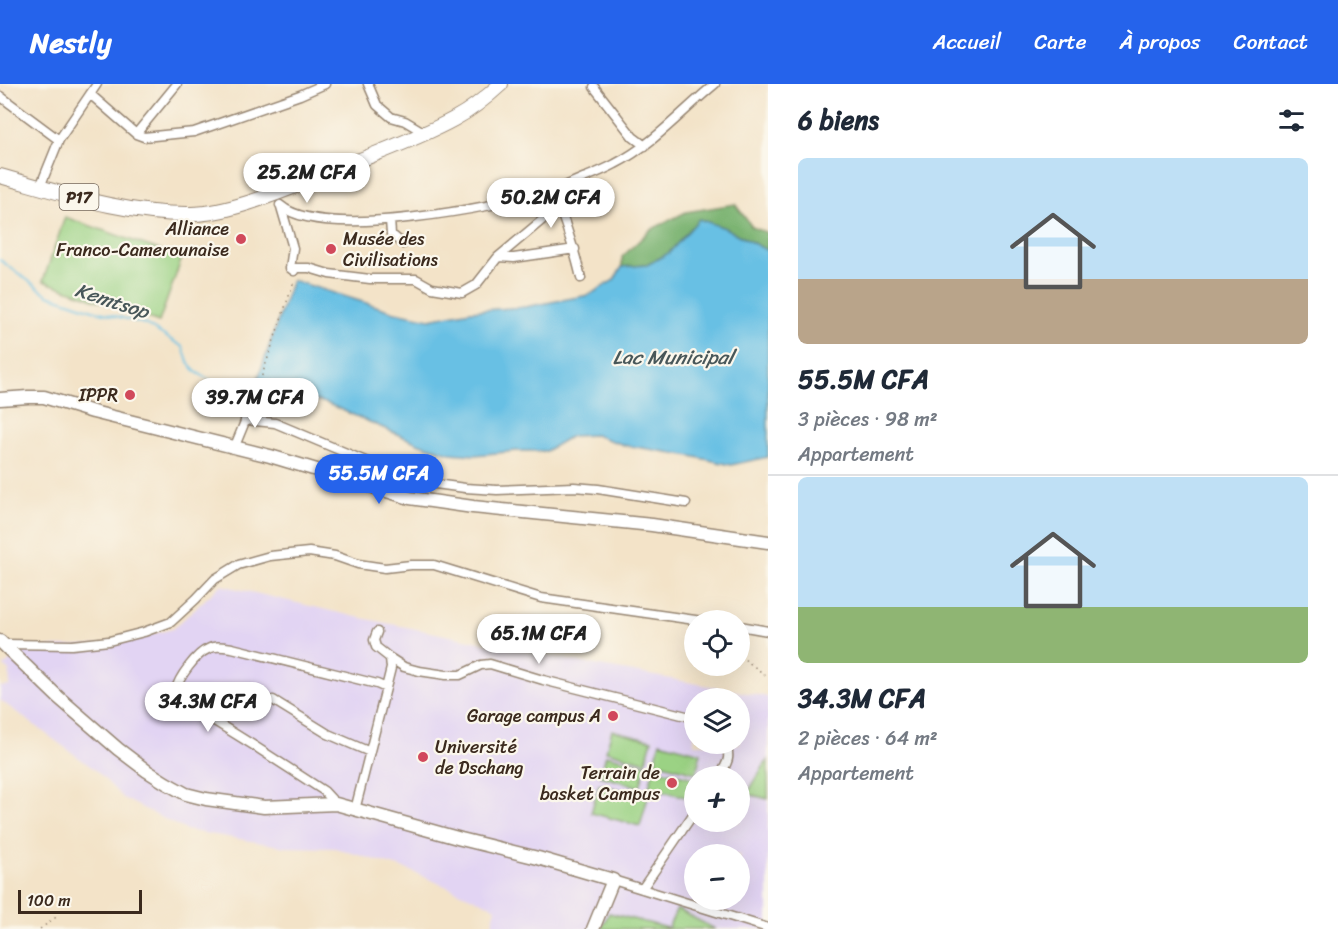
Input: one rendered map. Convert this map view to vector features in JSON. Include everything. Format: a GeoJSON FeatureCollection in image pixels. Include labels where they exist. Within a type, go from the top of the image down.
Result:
{"type":"FeatureCollection","features":[{"type":"Feature","properties":{"kind":"main road","name":"P17"},"geometry":{"type":"LineString","coordinates":[[0,176],[108,205],[158,213],[211,213],[278,200],[454,119],[475,106],[501,84]]}},
{"type":"Feature","properties":{"kind":"main road"},"geometry":{"type":"LineString","coordinates":[[0,399],[44,398],[235,446],[420,500],[652,525],[768,542]]}},
{"type":"Feature","properties":{"kind":"main road"},"geometry":{"type":"LineString","coordinates":[[2,642],[58,697],[118,749],[147,771],[186,794],[264,807],[336,804],[613,880],[593,929]]}},
{"type":"Feature","properties":{"kind":"street"},"geometry":{"type":"LineString","coordinates":[[40,187],[59,140],[97,84]]}},
{"type":"Feature","properties":{"kind":"street"},"geometry":{"type":"LineString","coordinates":[[136,134],[177,84]]}},
{"type":"Feature","properties":{"kind":"street"},"geometry":{"type":"LineString","coordinates":[[90,94],[136,134],[144,137],[194,132],[300,96],[325,84]]}},
{"type":"Feature","properties":{"kind":"street"},"geometry":{"type":"LineString","coordinates":[[368,84],[377,105],[391,117],[425,133]]}},
{"type":"Feature","properties":{"kind":"street"},"geometry":{"type":"LineString","coordinates":[[278,200],[286,210],[298,215],[326,220],[390,220],[444,214],[553,190],[615,164],[645,146],[715,84]]}},
{"type":"Feature","properties":{"kind":"street"},"geometry":{"type":"LineString","coordinates":[[594,87],[633,137],[645,146]]}},
{"type":"Feature","properties":{"kind":"street"},"geometry":{"type":"LineString","coordinates":[[0,96],[59,140]]}},
{"type":"Feature","properties":{"kind":"street"},"geometry":{"type":"LineString","coordinates":[[553,190],[575,249],[581,278]]}},
{"type":"Feature","properties":{"kind":"street"},"geometry":{"type":"LineString","coordinates":[[278,200],[293,248],[293,270],[309,268],[329,274],[370,279],[416,279],[432,288],[462,293],[476,285],[498,257],[547,216],[553,190]]}},
{"type":"Feature","properties":{"kind":"street"},"geometry":{"type":"LineString","coordinates":[[390,220],[391,234],[403,244]]}},
{"type":"Feature","properties":{"kind":"street"},"geometry":{"type":"LineString","coordinates":[[498,257],[514,258],[575,249]]}},
{"type":"Feature","properties":{"kind":"street"},"geometry":{"type":"LineString","coordinates":[[235,446],[253,402]]}},
{"type":"Feature","properties":{"kind":"street"},"geometry":{"type":"LineString","coordinates":[[245,420],[275,423],[413,481],[497,490],[598,489],[686,503]]}},
{"type":"Feature","properties":{"kind":"street"},"geometry":{"type":"LineString","coordinates":[[2,642],[72,645],[144,632],[171,622],[215,579],[238,565],[270,556],[309,552],[386,568],[434,565],[542,598],[684,618]]}},
{"type":"Feature","properties":{"kind":"street"},"geometry":{"type":"LineString","coordinates":[[750,628],[768,631]]}},
{"type":"Feature","properties":{"kind":"street"},"geometry":{"type":"LineString","coordinates":[[377,632],[374,640],[376,647],[404,667],[446,675],[460,675],[481,665],[490,664],[543,680],[684,715]]}},
{"type":"Feature","properties":{"kind":"street"},"geometry":{"type":"LineString","coordinates":[[336,804],[324,791],[178,699],[177,687],[200,653],[214,647],[232,648],[387,688]]}},
{"type":"Feature","properties":{"kind":"street"},"geometry":{"type":"LineString","coordinates":[[355,810],[387,688],[391,668],[390,658]]}},
{"type":"Feature","properties":{"kind":"street"},"geometry":{"type":"LineString","coordinates":[[273,700],[328,734],[370,752]]}},
{"type":"Feature","properties":{"kind":"street"},"geometry":{"type":"LineString","coordinates":[[642,890],[684,828]]}},
{"type":"Feature","properties":{"kind":"street"},"geometry":{"type":"LineString","coordinates":[[613,880],[768,928]]}},
{"type":"Feature","properties":{"kind":"path"},"geometry":{"type":"LineString","coordinates":[[253,402],[293,270]]}},
{"type":"Feature","properties":{"kind":"path"},"geometry":{"type":"LineString","coordinates":[[750,663],[768,676]]}},
{"type":"Feature","properties":{"kind":"path"},"geometry":{"type":"LineString","coordinates":[[40,929],[59,915]]}},
{"type":"Feature","properties":{"kind":"shaded area","name":"Université de Dschang"},"geometry":{"type":"Polygon","coordinates":[[[221,585],[352,616],[720,688],[684,688],[684,754],[750,754],[750,694],[768,697],[768,929],[491,929],[496,908],[406,869],[335,848],[286,847],[186,830],[123,798],[97,771],[0,700],[0,687],[10,686],[9,671],[4,666],[24,648],[111,644],[173,629],[221,585]]]}},
{"type":"Feature","properties":{"kind":"green space"},"geometry":{"type":"Polygon","coordinates":[[[735,204],[752,227],[768,233],[768,251],[725,228],[699,219],[669,253],[647,265],[622,267],[622,257],[650,230],[686,212],[735,204]]]}},
{"type":"Feature","properties":{"kind":"green space"},"geometry":{"type":"Polygon","coordinates":[[[65,217],[182,258],[159,322],[43,281],[65,217]]]}},
{"type":"Feature","properties":{"kind":"green space"},"geometry":{"type":"Polygon","coordinates":[[[612,730],[652,740],[646,762],[606,751],[612,730]]]}},
{"type":"Feature","properties":{"kind":"green space"},"geometry":{"type":"Polygon","coordinates":[[[660,742],[684,748],[684,754],[701,754],[698,766],[684,766],[684,770],[655,762],[660,742]]]}},
{"type":"Feature","properties":{"kind":"green space"},"geometry":{"type":"Polygon","coordinates":[[[606,755],[646,765],[640,787],[600,776],[606,755]]]}},
{"type":"Feature","properties":{"kind":"green space"},"geometry":{"type":"Polygon","coordinates":[[[768,759],[768,799],[750,795],[750,789],[768,759]]]}},
{"type":"Feature","properties":{"kind":"green space","name":"Terrain de basket Campus"},"geometry":{"type":"Polygon","coordinates":[[[654,768],[684,776],[684,797],[649,787],[654,768]]]}},
{"type":"Feature","properties":{"kind":"green space"},"geometry":{"type":"Polygon","coordinates":[[[599,784],[648,797],[640,826],[591,813],[599,784]]]}},
{"type":"Feature","properties":{"kind":"green space"},"geometry":{"type":"Polygon","coordinates":[[[677,909],[715,929],[601,929],[609,913],[668,928],[677,909]]]}},
{"type":"Feature","properties":{"kind":"water","name":"Lac Municipal"},"geometry":{"type":"Polygon","coordinates":[[[699,219],[725,228],[768,251],[768,457],[731,465],[624,445],[595,435],[571,436],[546,451],[475,455],[450,453],[420,444],[326,403],[294,395],[259,397],[262,390],[255,387],[292,280],[395,312],[430,319],[470,311],[525,307],[589,295],[614,280],[622,267],[647,265],[669,253],[699,219]]]}},
{"type":"Feature","properties":{"kind":"waterway","name":"Kemtsop"},"geometry":{"type":"LineString","coordinates":[[0,260],[48,295],[145,324],[183,347],[188,362],[196,372],[212,381],[240,390]]}},
{"type":"Feature","properties":{"kind":"place","name":"Alliance Franco-Camerounaise"},"geometry":{"type":"Point","coordinates":[241,239]}},
{"type":"Feature","properties":{"kind":"place","name":"Musée des Civilisations"},"geometry":{"type":"Point","coordinates":[331,249]}},
{"type":"Feature","properties":{"kind":"place","name":"IPPR"},"geometry":{"type":"Point","coordinates":[130,395]}},
{"type":"Feature","properties":{"kind":"place","name":"Garage campus A"},"geometry":{"type":"Point","coordinates":[613,716]}},
{"type":"Feature","properties":{"kind":"place","name":"Université de Dschang"},"geometry":{"type":"Point","coordinates":[423,757]}},
{"type":"Feature","properties":{"kind":"place","name":"Terrain de basket Campus"},"geometry":{"type":"Point","coordinates":[672,783]}}]}
